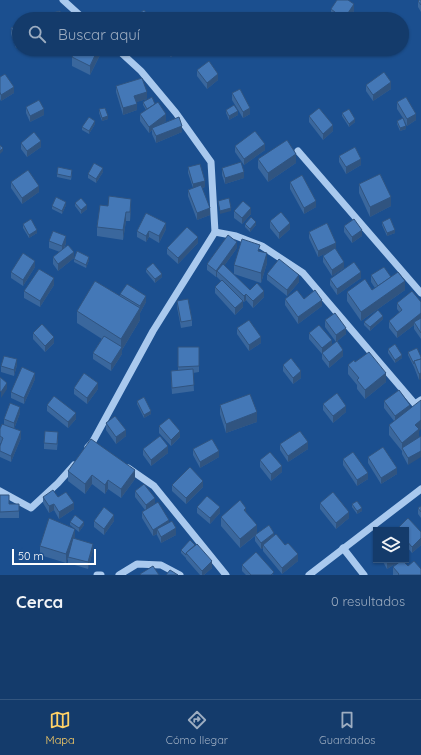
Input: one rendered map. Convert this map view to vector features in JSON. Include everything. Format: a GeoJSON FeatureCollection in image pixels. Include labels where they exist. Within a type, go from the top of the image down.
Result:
{"type":"FeatureCollection","features":[{"type":"Feature","properties":{"kind":"street"},"geometry":{"type":"LineString","coordinates":[[63,0],[76,12]]}},
{"type":"Feature","properties":{"kind":"street"},"geometry":{"type":"LineString","coordinates":[[0,491],[31,508],[58,484],[80,458],[95,445],[153,331],[215,232],[211,162],[176,113],[141,71],[125,56]]}},
{"type":"Feature","properties":{"kind":"street"},"geometry":{"type":"LineString","coordinates":[[298,151],[421,293]]}},
{"type":"Feature","properties":{"kind":"street"},"geometry":{"type":"LineString","coordinates":[[215,232],[236,236],[262,246],[303,273],[415,404],[421,400]]}},
{"type":"Feature","properties":{"kind":"street"},"geometry":{"type":"LineString","coordinates":[[123,464],[154,486],[226,575]]}},
{"type":"Feature","properties":{"kind":"street"},"geometry":{"type":"LineString","coordinates":[[309,575],[421,489]]}},
{"type":"Feature","properties":{"kind":"street"},"geometry":{"type":"LineString","coordinates":[[343,548],[364,575]]}},
{"type":"Feature","properties":{"kind":"street"},"geometry":{"type":"LineString","coordinates":[[119,575],[137,564],[161,565],[180,575]]}},
{"type":"Feature","properties":{"kind":"building"},"geometry":{"type":"Polygon","coordinates":[[[337,0],[348,0],[354,4],[349,12],[335,12],[331,9],[337,0]]]}},
{"type":"Feature","properties":{"kind":"building"},"geometry":{"type":"Polygon","coordinates":[[[72,56],[95,56],[90,66],[72,56]]]}},
{"type":"Feature","properties":{"kind":"building"},"geometry":{"type":"Polygon","coordinates":[[[209,61],[218,74],[207,83],[197,70],[209,61]]]}},
{"type":"Feature","properties":{"kind":"building"},"geometry":{"type":"Polygon","coordinates":[[[384,72],[391,82],[373,95],[366,85],[384,72]]]}},
{"type":"Feature","properties":{"kind":"building"},"geometry":{"type":"Polygon","coordinates":[[[5,74],[14,87],[1,95],[0,77],[5,74]]]}},
{"type":"Feature","properties":{"kind":"building"},"geometry":{"type":"Polygon","coordinates":[[[142,78],[147,92],[134,96],[137,104],[123,108],[116,86],[142,78]]]}},
{"type":"Feature","properties":{"kind":"building"},"geometry":{"type":"Polygon","coordinates":[[[240,89],[250,108],[243,112],[232,93],[240,89]]]}},
{"type":"Feature","properties":{"kind":"building"},"geometry":{"type":"Polygon","coordinates":[[[152,97],[155,104],[147,109],[143,102],[152,97]]]}},
{"type":"Feature","properties":{"kind":"building"},"geometry":{"type":"Polygon","coordinates":[[[406,97],[416,114],[407,119],[397,102],[406,97]]]}},
{"type":"Feature","properties":{"kind":"building"},"geometry":{"type":"Polygon","coordinates":[[[39,100],[44,109],[30,116],[26,107],[39,100]]]}},
{"type":"Feature","properties":{"kind":"building"},"geometry":{"type":"Polygon","coordinates":[[[158,102],[166,114],[149,127],[140,114],[158,102]]]}},
{"type":"Feature","properties":{"kind":"building"},"geometry":{"type":"Polygon","coordinates":[[[234,105],[238,111],[229,116],[226,110],[234,105]]]}},
{"type":"Feature","properties":{"kind":"building"},"geometry":{"type":"Polygon","coordinates":[[[105,108],[108,116],[102,118],[99,109],[105,108]]]}},
{"type":"Feature","properties":{"kind":"building"},"geometry":{"type":"Polygon","coordinates":[[[319,108],[333,125],[323,134],[309,116],[319,108]]]}},
{"type":"Feature","properties":{"kind":"building"},"geometry":{"type":"Polygon","coordinates":[[[349,109],[355,119],[349,124],[342,113],[349,109]]]}},
{"type":"Feature","properties":{"kind":"building"},"geometry":{"type":"Polygon","coordinates":[[[89,117],[95,121],[89,131],[82,127],[89,117]]]}},
{"type":"Feature","properties":{"kind":"building"},"geometry":{"type":"Polygon","coordinates":[[[179,117],[182,126],[156,136],[152,128],[179,117]]]}},
{"type":"Feature","properties":{"kind":"building"},"geometry":{"type":"Polygon","coordinates":[[[403,118],[406,126],[400,128],[397,121],[403,118]]]}},
{"type":"Feature","properties":{"kind":"building"},"geometry":{"type":"Polygon","coordinates":[[[255,131],[265,144],[244,159],[235,146],[255,131]]]}},
{"type":"Feature","properties":{"kind":"building"},"geometry":{"type":"Polygon","coordinates":[[[34,132],[41,141],[27,151],[21,143],[34,132]]]}},
{"type":"Feature","properties":{"kind":"building"},"geometry":{"type":"Polygon","coordinates":[[[287,140],[296,154],[268,173],[258,159],[287,140]]]}},
{"type":"Feature","properties":{"kind":"building"},"geometry":{"type":"Polygon","coordinates":[[[355,147],[361,159],[346,167],[339,156],[355,147]]]}},
{"type":"Feature","properties":{"kind":"building"},"geometry":{"type":"Polygon","coordinates":[[[241,162],[244,172],[225,178],[222,168],[241,162]]]}},
{"type":"Feature","properties":{"kind":"building"},"geometry":{"type":"Polygon","coordinates":[[[94,163],[103,168],[96,179],[88,174],[94,163]]]}},
{"type":"Feature","properties":{"kind":"building"},"geometry":{"type":"Polygon","coordinates":[[[200,164],[205,181],[193,184],[188,167],[200,164]]]}},
{"type":"Feature","properties":{"kind":"building"},"geometry":{"type":"Polygon","coordinates":[[[58,167],[72,170],[71,177],[57,174],[58,167]]]}},
{"type":"Feature","properties":{"kind":"building"},"geometry":{"type":"Polygon","coordinates":[[[28,170],[39,186],[22,198],[11,182],[28,170]]]}},
{"type":"Feature","properties":{"kind":"building"},"geometry":{"type":"Polygon","coordinates":[[[380,174],[391,197],[370,207],[359,184],[380,174]]]}},
{"type":"Feature","properties":{"kind":"building"},"geometry":{"type":"Polygon","coordinates":[[[302,175],[316,201],[304,208],[290,182],[302,175]]]}},
{"type":"Feature","properties":{"kind":"building"},"geometry":{"type":"Polygon","coordinates":[[[201,185],[210,208],[197,213],[188,190],[201,185]]]}},
{"type":"Feature","properties":{"kind":"building"},"geometry":{"type":"Polygon","coordinates":[[[109,196],[131,199],[130,212],[126,212],[123,230],[97,227],[100,205],[108,206],[109,196]]]}},
{"type":"Feature","properties":{"kind":"building"},"geometry":{"type":"Polygon","coordinates":[[[56,197],[66,202],[62,211],[52,206],[56,197]]]}},
{"type":"Feature","properties":{"kind":"building"},"geometry":{"type":"Polygon","coordinates":[[[81,198],[87,205],[81,210],[75,203],[81,198]]]}},
{"type":"Feature","properties":{"kind":"building"},"geometry":{"type":"Polygon","coordinates":[[[229,198],[231,208],[220,211],[218,201],[229,198]]]}},
{"type":"Feature","properties":{"kind":"building"},"geometry":{"type":"Polygon","coordinates":[[[243,201],[251,208],[242,218],[234,211],[243,201]]]}},
{"type":"Feature","properties":{"kind":"building"},"geometry":{"type":"Polygon","coordinates":[[[281,212],[290,223],[279,233],[270,221],[281,212]]]}},
{"type":"Feature","properties":{"kind":"building"},"geometry":{"type":"Polygon","coordinates":[[[146,213],[166,223],[159,236],[149,231],[146,236],[137,231],[146,213]]]}},
{"type":"Feature","properties":{"kind":"building"},"geometry":{"type":"Polygon","coordinates":[[[251,217],[256,222],[250,229],[245,224],[251,217]]]}},
{"type":"Feature","properties":{"kind":"building"},"geometry":{"type":"Polygon","coordinates":[[[390,218],[395,230],[387,233],[382,222],[390,218]]]}},
{"type":"Feature","properties":{"kind":"building"},"geometry":{"type":"Polygon","coordinates":[[[31,219],[37,230],[29,235],[23,224],[31,219]]]}},
{"type":"Feature","properties":{"kind":"building"},"geometry":{"type":"Polygon","coordinates":[[[354,219],[362,230],[352,237],[344,226],[354,219]]]}},
{"type":"Feature","properties":{"kind":"building"},"geometry":{"type":"Polygon","coordinates":[[[327,223],[336,243],[318,251],[309,232],[327,223]]]}},
{"type":"Feature","properties":{"kind":"building"},"geometry":{"type":"Polygon","coordinates":[[[187,227],[198,237],[178,258],[167,248],[187,227]]]}},
{"type":"Feature","properties":{"kind":"building"},"geometry":{"type":"Polygon","coordinates":[[[53,231],[66,236],[62,246],[49,241],[53,231]]]}},
{"type":"Feature","properties":{"kind":"building"},"geometry":{"type":"Polygon","coordinates":[[[228,235],[237,242],[216,271],[207,264],[228,235]]]}},
{"type":"Feature","properties":{"kind":"building"},"geometry":{"type":"Polygon","coordinates":[[[242,239],[260,245],[258,251],[267,253],[261,273],[234,265],[242,239]]]}},
{"type":"Feature","properties":{"kind":"building"},"geometry":{"type":"Polygon","coordinates":[[[68,245],[74,252],[58,264],[53,257],[68,245]]]}},
{"type":"Feature","properties":{"kind":"building"},"geometry":{"type":"Polygon","coordinates":[[[335,248],[344,262],[332,270],[323,256],[335,248]]]}},
{"type":"Feature","properties":{"kind":"building"},"geometry":{"type":"Polygon","coordinates":[[[77,251],[89,257],[86,265],[74,259],[77,251]]]}},
{"type":"Feature","properties":{"kind":"building"},"geometry":{"type":"Polygon","coordinates":[[[23,253],[35,261],[23,280],[11,272],[23,253]]]}},
{"type":"Feature","properties":{"kind":"building"},"geometry":{"type":"Polygon","coordinates":[[[279,259],[299,275],[287,290],[267,274],[279,259]]]}},
{"type":"Feature","properties":{"kind":"building"},"geometry":{"type":"Polygon","coordinates":[[[354,262],[361,272],[337,289],[330,279],[354,262]]]}},
{"type":"Feature","properties":{"kind":"building"},"geometry":{"type":"Polygon","coordinates":[[[153,263],[162,274],[155,279],[146,269],[153,263]]]}},
{"type":"Feature","properties":{"kind":"building"},"geometry":{"type":"Polygon","coordinates":[[[223,264],[250,290],[257,283],[264,291],[253,301],[246,294],[244,296],[217,271],[223,264]]]}},
{"type":"Feature","properties":{"kind":"building"},"geometry":{"type":"Polygon","coordinates":[[[384,267],[391,277],[378,286],[371,275],[384,267]]]}},
{"type":"Feature","properties":{"kind":"building"},"geometry":{"type":"Polygon","coordinates":[[[39,269],[54,278],[40,301],[24,291],[39,269]]]}},
{"type":"Feature","properties":{"kind":"building"},"geometry":{"type":"Polygon","coordinates":[[[398,272],[405,281],[361,312],[347,292],[365,279],[372,290],[398,272]]]}},
{"type":"Feature","properties":{"kind":"building"},"geometry":{"type":"Polygon","coordinates":[[[222,280],[243,301],[235,308],[215,287],[222,280]]]}},
{"type":"Feature","properties":{"kind":"building"},"geometry":{"type":"Polygon","coordinates":[[[95,281],[140,308],[121,339],[77,311],[95,281]]]}},
{"type":"Feature","properties":{"kind":"building"},"geometry":{"type":"Polygon","coordinates":[[[127,284],[146,296],[140,306],[120,294],[127,284]]]}},
{"type":"Feature","properties":{"kind":"building"},"geometry":{"type":"Polygon","coordinates":[[[297,290],[304,299],[315,290],[322,300],[298,317],[285,299],[297,290]]]}},
{"type":"Feature","properties":{"kind":"building"},"geometry":{"type":"Polygon","coordinates":[[[412,291],[421,302],[421,313],[397,332],[389,321],[402,310],[397,303],[412,291]]]}},
{"type":"Feature","properties":{"kind":"building"},"geometry":{"type":"Polygon","coordinates":[[[188,299],[192,320],[181,322],[177,301],[188,299]]]}},
{"type":"Feature","properties":{"kind":"building"},"geometry":{"type":"Polygon","coordinates":[[[378,310],[383,316],[370,327],[364,322],[378,310]]]}},
{"type":"Feature","properties":{"kind":"building"},"geometry":{"type":"Polygon","coordinates":[[[335,313],[346,328],[336,335],[325,320],[335,313]]]}},
{"type":"Feature","properties":{"kind":"building"},"geometry":{"type":"Polygon","coordinates":[[[421,318],[421,333],[414,322],[421,318]]]}},
{"type":"Feature","properties":{"kind":"building"},"geometry":{"type":"Polygon","coordinates":[[[249,320],[261,337],[249,345],[237,328],[249,320]]]}},
{"type":"Feature","properties":{"kind":"building"},"geometry":{"type":"Polygon","coordinates":[[[42,324],[54,337],[45,346],[33,333],[42,324]]]}},
{"type":"Feature","properties":{"kind":"building"},"geometry":{"type":"Polygon","coordinates":[[[319,325],[332,340],[322,348],[309,333],[319,325]]]}},
{"type":"Feature","properties":{"kind":"building"},"geometry":{"type":"Polygon","coordinates":[[[104,336],[122,347],[111,364],[93,353],[104,336]]]}},
{"type":"Feature","properties":{"kind":"building"},"geometry":{"type":"Polygon","coordinates":[[[337,341],[343,350],[329,362],[322,353],[337,341]]]}},
{"type":"Feature","properties":{"kind":"building"},"geometry":{"type":"Polygon","coordinates":[[[395,344],[402,355],[395,360],[388,349],[395,344]]]}},
{"type":"Feature","properties":{"kind":"building"},"geometry":{"type":"Polygon","coordinates":[[[178,347],[199,347],[199,366],[178,367],[178,347]]]}},
{"type":"Feature","properties":{"kind":"building"},"geometry":{"type":"Polygon","coordinates":[[[417,348],[421,359],[414,361],[414,364],[408,352],[417,348]]]}},
{"type":"Feature","properties":{"kind":"building"},"geometry":{"type":"Polygon","coordinates":[[[369,352],[386,373],[365,390],[357,380],[359,378],[348,365],[369,352]]]}},
{"type":"Feature","properties":{"kind":"building"},"geometry":{"type":"Polygon","coordinates":[[[4,356],[17,359],[14,370],[1,366],[4,356]]]}},
{"type":"Feature","properties":{"kind":"building"},"geometry":{"type":"Polygon","coordinates":[[[291,358],[301,371],[293,378],[283,365],[291,358]]]}},
{"type":"Feature","properties":{"kind":"building"},"geometry":{"type":"Polygon","coordinates":[[[421,359],[421,373],[419,374],[414,361],[421,359]]]}},
{"type":"Feature","properties":{"kind":"building"},"geometry":{"type":"Polygon","coordinates":[[[22,367],[35,373],[24,398],[11,392],[22,367]]]}},
{"type":"Feature","properties":{"kind":"building"},"geometry":{"type":"Polygon","coordinates":[[[193,369],[194,385],[172,388],[171,371],[193,369]]]}},
{"type":"Feature","properties":{"kind":"building"},"geometry":{"type":"Polygon","coordinates":[[[84,373],[98,383],[87,398],[74,388],[84,373]]]}},
{"type":"Feature","properties":{"kind":"building"},"geometry":{"type":"Polygon","coordinates":[[[0,377],[7,383],[1,392],[0,391],[0,377]]]}},
{"type":"Feature","properties":{"kind":"building"},"geometry":{"type":"Polygon","coordinates":[[[399,390],[410,405],[395,416],[384,401],[399,390]]]}},
{"type":"Feature","properties":{"kind":"building"},"geometry":{"type":"Polygon","coordinates":[[[337,393],[346,406],[333,416],[323,404],[337,393]]]}},
{"type":"Feature","properties":{"kind":"building"},"geometry":{"type":"Polygon","coordinates":[[[250,394],[257,412],[226,424],[220,405],[250,394]]]}},
{"type":"Feature","properties":{"kind":"building"},"geometry":{"type":"Polygon","coordinates":[[[54,396],[76,413],[68,422],[47,405],[54,396]]]}},
{"type":"Feature","properties":{"kind":"building"},"geometry":{"type":"Polygon","coordinates":[[[144,397],[151,411],[144,415],[137,401],[144,397]]]}},
{"type":"Feature","properties":{"kind":"building"},"geometry":{"type":"Polygon","coordinates":[[[421,400],[421,420],[415,425],[419,429],[402,443],[389,425],[421,400]]]}},
{"type":"Feature","properties":{"kind":"building"},"geometry":{"type":"Polygon","coordinates":[[[10,403],[20,407],[14,423],[4,419],[10,403]]]}},
{"type":"Feature","properties":{"kind":"building"},"geometry":{"type":"Polygon","coordinates":[[[115,416],[126,430],[116,437],[106,423],[115,416]]]}},
{"type":"Feature","properties":{"kind":"building"},"geometry":{"type":"Polygon","coordinates":[[[169,418],[180,431],[171,440],[159,426],[169,418]]]}},
{"type":"Feature","properties":{"kind":"building"},"geometry":{"type":"Polygon","coordinates":[[[2,424],[21,431],[11,456],[0,451],[3,438],[0,436],[2,424]]]}},
{"type":"Feature","properties":{"kind":"building"},"geometry":{"type":"Polygon","coordinates":[[[45,431],[58,432],[57,444],[44,443],[45,431]]]}},
{"type":"Feature","properties":{"kind":"building"},"geometry":{"type":"Polygon","coordinates":[[[300,431],[308,442],[288,456],[280,444],[300,431]]]}},
{"type":"Feature","properties":{"kind":"building"},"geometry":{"type":"Polygon","coordinates":[[[160,436],[168,446],[151,460],[143,449],[160,436]]]}},
{"type":"Feature","properties":{"kind":"building"},"geometry":{"type":"Polygon","coordinates":[[[421,436],[421,451],[408,458],[402,448],[421,436]]]}},
{"type":"Feature","properties":{"kind":"building"},"geometry":{"type":"Polygon","coordinates":[[[91,439],[135,470],[121,489],[108,480],[105,485],[92,475],[85,484],[68,471],[91,439]]]}},
{"type":"Feature","properties":{"kind":"building"},"geometry":{"type":"Polygon","coordinates":[[[212,439],[219,451],[200,462],[193,449],[212,439]]]}},
{"type":"Feature","properties":{"kind":"building"},"geometry":{"type":"Polygon","coordinates":[[[383,447],[397,468],[381,478],[368,457],[383,447]]]}},
{"type":"Feature","properties":{"kind":"building"},"geometry":{"type":"Polygon","coordinates":[[[270,452],[282,466],[271,474],[260,460],[270,452]]]}},
{"type":"Feature","properties":{"kind":"building"},"geometry":{"type":"Polygon","coordinates":[[[353,452],[368,473],[357,480],[343,459],[353,452]]]}},
{"type":"Feature","properties":{"kind":"building"},"geometry":{"type":"Polygon","coordinates":[[[190,467],[203,481],[186,498],[172,485],[190,467]]]}},
{"type":"Feature","properties":{"kind":"building"},"geometry":{"type":"Polygon","coordinates":[[[144,484],[155,498],[146,505],[135,491],[144,484]]]}},
{"type":"Feature","properties":{"kind":"building"},"geometry":{"type":"Polygon","coordinates":[[[53,490],[58,497],[66,492],[74,503],[59,512],[54,504],[49,506],[43,497],[53,490]]]}},
{"type":"Feature","properties":{"kind":"building"},"geometry":{"type":"Polygon","coordinates":[[[333,492],[349,512],[336,523],[320,503],[333,492]]]}},
{"type":"Feature","properties":{"kind":"building"},"geometry":{"type":"Polygon","coordinates":[[[0,495],[9,495],[9,504],[19,504],[19,511],[0,512],[0,495]]]}},
{"type":"Feature","properties":{"kind":"building"},"geometry":{"type":"Polygon","coordinates":[[[207,496],[220,507],[210,518],[197,507],[207,496]]]}},
{"type":"Feature","properties":{"kind":"building"},"geometry":{"type":"Polygon","coordinates":[[[240,500],[246,508],[244,510],[257,525],[240,539],[221,517],[240,500]]]}},
{"type":"Feature","properties":{"kind":"building"},"geometry":{"type":"Polygon","coordinates":[[[357,501],[362,508],[357,511],[352,504],[357,501]]]}},
{"type":"Feature","properties":{"kind":"building"},"geometry":{"type":"Polygon","coordinates":[[[158,502],[169,520],[153,530],[142,512],[158,502]]]}},
{"type":"Feature","properties":{"kind":"building"},"geometry":{"type":"Polygon","coordinates":[[[104,507],[114,515],[104,529],[94,521],[104,507]]]}},
{"type":"Feature","properties":{"kind":"building"},"geometry":{"type":"Polygon","coordinates":[[[75,515],[84,522],[79,528],[70,522],[75,515]]]}},
{"type":"Feature","properties":{"kind":"building"},"geometry":{"type":"Polygon","coordinates":[[[49,518],[75,529],[66,554],[40,546],[49,518]]]}},
{"type":"Feature","properties":{"kind":"building"},"geometry":{"type":"Polygon","coordinates":[[[408,518],[421,532],[421,538],[412,547],[409,544],[409,527],[399,527],[408,518]]]}},
{"type":"Feature","properties":{"kind":"building"},"geometry":{"type":"Polygon","coordinates":[[[172,521],[176,528],[161,537],[157,529],[172,521]]]}},
{"type":"Feature","properties":{"kind":"building"},"geometry":{"type":"Polygon","coordinates":[[[269,525],[274,533],[261,543],[255,535],[269,525]]]}},
{"type":"Feature","properties":{"kind":"building"},"geometry":{"type":"Polygon","coordinates":[[[276,534],[285,545],[288,543],[298,554],[282,568],[263,545],[276,534]]]}},
{"type":"Feature","properties":{"kind":"building"},"geometry":{"type":"Polygon","coordinates":[[[73,538],[93,544],[88,562],[68,557],[73,538]]]}},
{"type":"Feature","properties":{"kind":"building"},"geometry":{"type":"Polygon","coordinates":[[[190,540],[195,545],[186,553],[186,555],[181,550],[190,540]]]}},
{"type":"Feature","properties":{"kind":"building"},"geometry":{"type":"Polygon","coordinates":[[[197,544],[212,561],[202,571],[186,553],[197,544]]]}},
{"type":"Feature","properties":{"kind":"building"},"geometry":{"type":"Polygon","coordinates":[[[256,552],[274,572],[271,575],[251,575],[242,565],[256,552]]]}},
{"type":"Feature","properties":{"kind":"building"},"geometry":{"type":"Polygon","coordinates":[[[414,561],[421,569],[421,575],[398,575],[399,574],[393,567],[398,563],[405,563],[408,566],[414,561]]]}},
{"type":"Feature","properties":{"kind":"building"},"geometry":{"type":"Polygon","coordinates":[[[153,566],[159,575],[140,574],[153,566]]]}},
{"type":"Feature","properties":{"kind":"building"},"geometry":{"type":"Polygon","coordinates":[[[170,570],[178,575],[166,575],[170,570]]]}}]}
